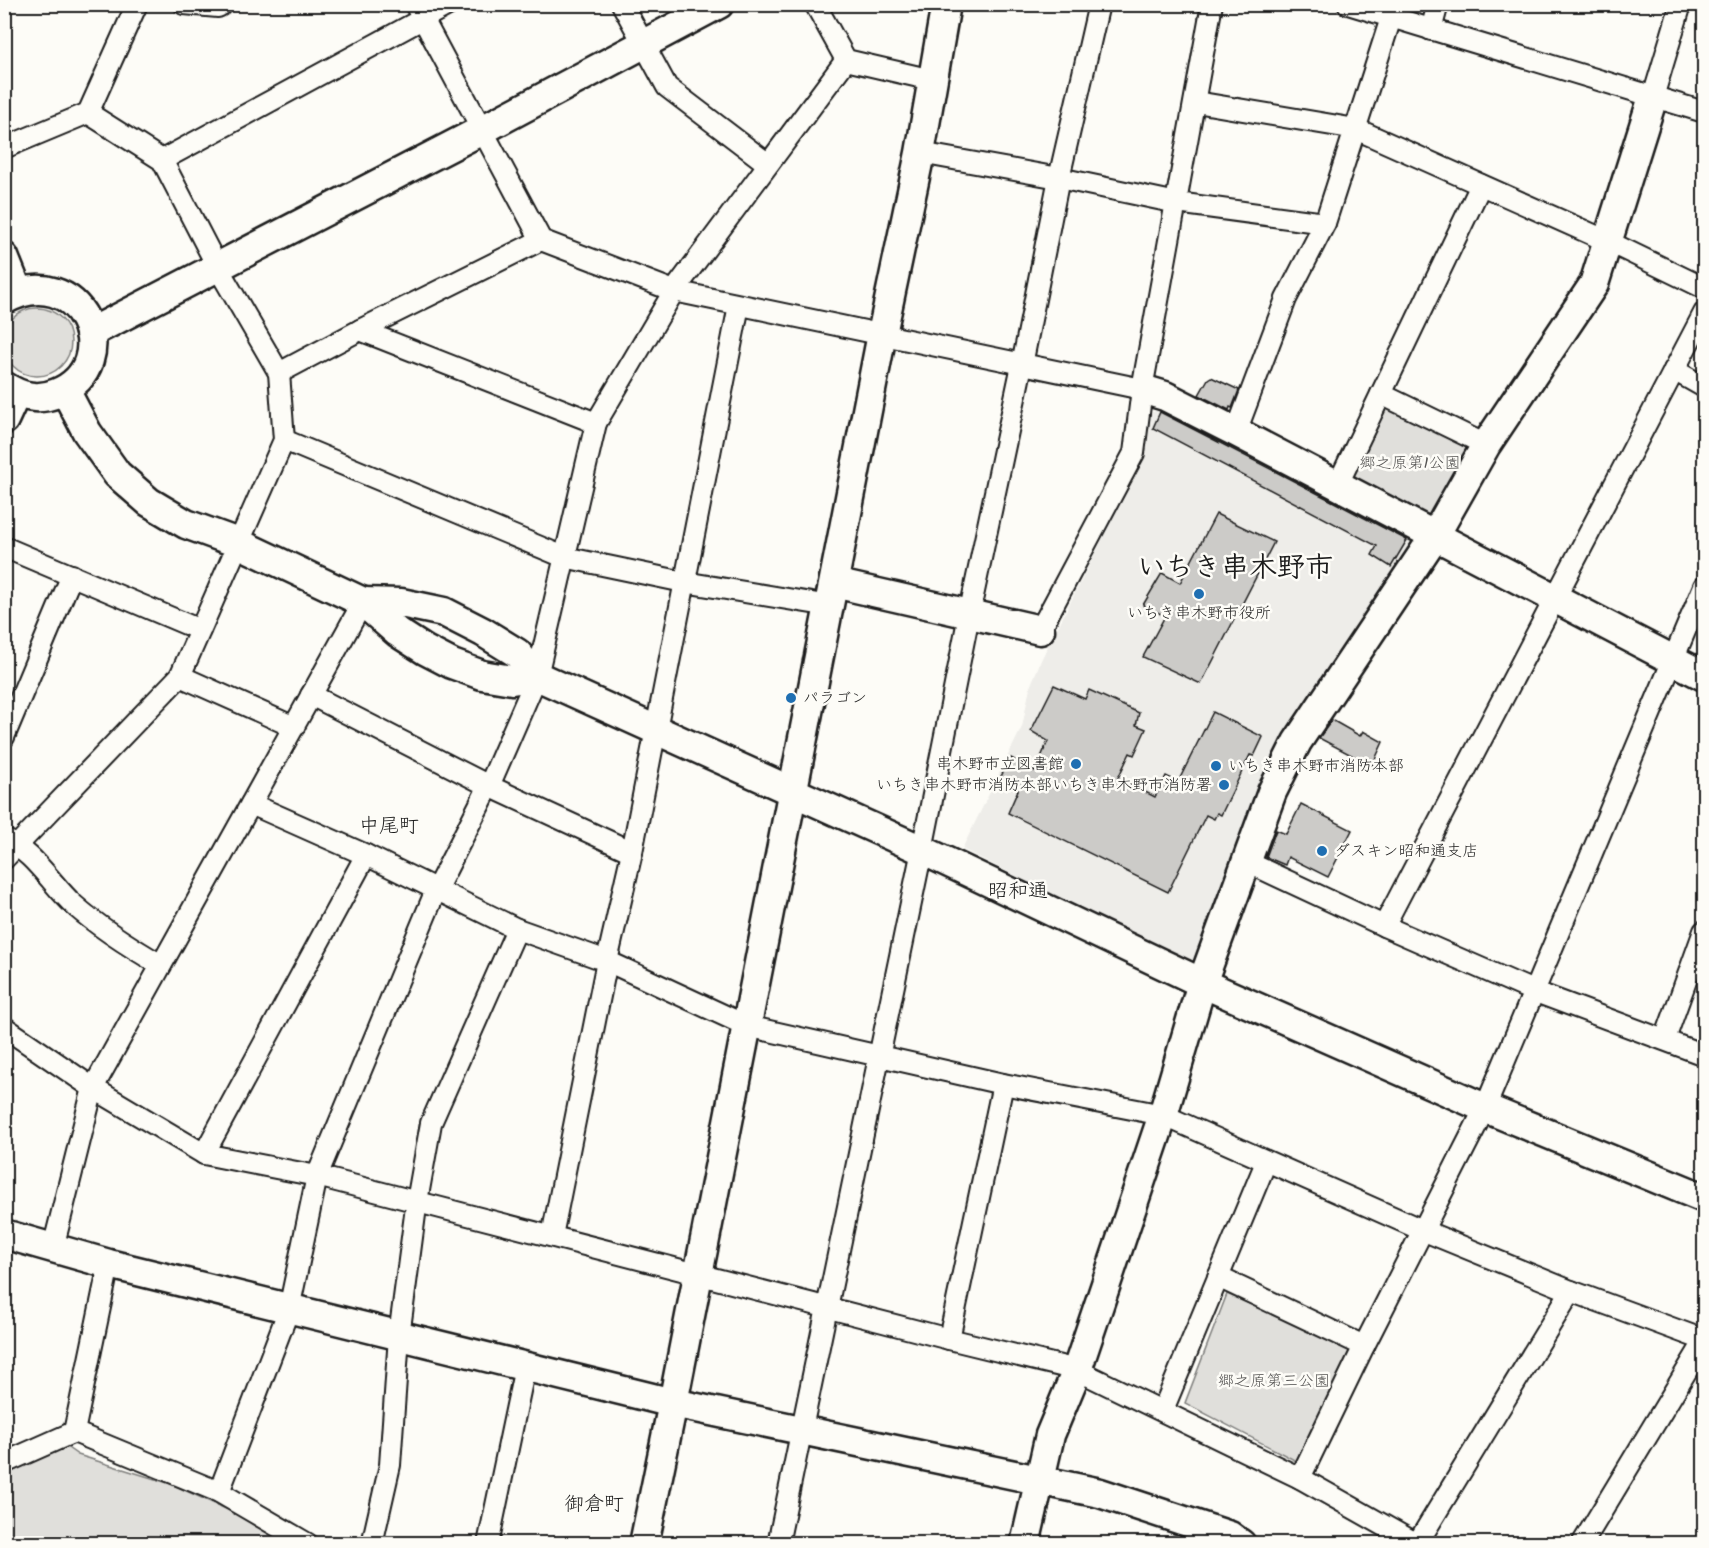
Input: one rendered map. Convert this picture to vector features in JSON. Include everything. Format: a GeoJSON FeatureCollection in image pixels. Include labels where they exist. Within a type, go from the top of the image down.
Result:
{"type":"FeatureCollection","features":[{"type":"Feature","properties":{"kind":"street"},"geometry":{"type":"LineString","coordinates":[[4,148],[88,113],[137,4]]}},
{"type":"Feature","properties":{"kind":"street"},"geometry":{"type":"LineString","coordinates":[[184,4],[218,7],[224,4]]}},
{"type":"Feature","properties":{"kind":"street"},"geometry":{"type":"LineString","coordinates":[[162,160],[419,12],[450,4]]}},
{"type":"Feature","properties":{"kind":"street"},"geometry":{"type":"LineString","coordinates":[[622,4],[667,87],[768,164]]}},
{"type":"Feature","properties":{"kind":"street"},"geometry":{"type":"LineString","coordinates":[[90,333],[482,130],[719,4]]}},
{"type":"Feature","properties":{"kind":"street"},"geometry":{"type":"LineString","coordinates":[[815,4],[846,60],[932,80]]}},
{"type":"Feature","properties":{"kind":"street"},"geometry":{"type":"LineString","coordinates":[[644,1544],[699,1274],[882,334],[920,153],[946,4]]}},
{"type":"Feature","properties":{"kind":"street"},"geometry":{"type":"LineString","coordinates":[[778,1544],[1059,178],[1099,4]]}},
{"type":"Feature","properties":{"kind":"street"},"geometry":{"type":"LineString","coordinates":[[284,440],[564,557],[684,582],[832,595],[969,615],[1040,630],[1134,453],[1142,389],[1212,4]]}},
{"type":"Feature","properties":{"kind":"street"},"geometry":{"type":"LineString","coordinates":[[1348,4],[1704,112]]}},
{"type":"Feature","properties":{"kind":"street"},"geometry":{"type":"LineString","coordinates":[[1431,30],[1438,4]]}},
{"type":"Feature","properties":{"kind":"street"},"geometry":{"type":"LineString","coordinates":[[1025,1544],[1050,1435],[1077,1370],[1163,1115],[1202,983],[1272,792],[1297,742],[1434,537],[1486,445],[1594,284],[1680,4]]}},
{"type":"Feature","properties":{"kind":"street"},"geometry":{"type":"LineString","coordinates":[[419,12],[541,240],[674,291],[1142,389],[1165,396],[1704,676]]}},
{"type":"Feature","properties":{"kind":"street"},"geometry":{"type":"LineString","coordinates":[[1236,432],[1286,299],[1325,223],[1391,18]]}},
{"type":"Feature","properties":{"kind":"street"},"geometry":{"type":"LineString","coordinates":[[219,1492],[289,1308],[317,1176],[436,890],[489,786],[537,676],[596,423],[674,291],[846,60]]}},
{"type":"Feature","properties":{"kind":"street"},"geometry":{"type":"LineString","coordinates":[[1196,102],[1356,129],[1607,241],[1704,288]]}},
{"type":"Feature","properties":{"kind":"street"},"geometry":{"type":"LineString","coordinates":[[88,113],[162,160],[218,268],[279,373],[284,440],[180,676],[9,848],[118,940],[162,965]]}},
{"type":"Feature","properties":{"kind":"street"},"geometry":{"type":"LineString","coordinates":[[920,153],[1059,178],[1177,203],[1325,223]]}},
{"type":"Feature","properties":{"kind":"street"},"geometry":{"type":"LineString","coordinates":[[1337,486],[1481,185]]}},
{"type":"Feature","properties":{"kind":"street"},"geometry":{"type":"LineString","coordinates":[[279,373],[541,240]]}},
{"type":"Feature","properties":{"kind":"street"},"geometry":{"type":"LineString","coordinates":[[4,257],[11,296],[37,289],[55,292],[72,302],[84,316],[90,333],[91,346],[86,365],[75,381],[65,390],[49,396],[32,397],[10,390],[4,420]]}},
{"type":"Feature","properties":{"kind":"street"},"geometry":{"type":"LineString","coordinates":[[552,1236],[607,961],[632,852],[654,730],[740,305]]}},
{"type":"Feature","properties":{"kind":"street"},"geometry":{"type":"LineString","coordinates":[[1384,926],[1704,313]]}},
{"type":"Feature","properties":{"kind":"street"},"geometry":{"type":"LineString","coordinates":[[360,330],[596,423]]}},
{"type":"Feature","properties":{"kind":"street"},"geometry":{"type":"LineString","coordinates":[[1674,370],[1704,387]]}},
{"type":"Feature","properties":{"kind":"street"},"geometry":{"type":"LineString","coordinates":[[65,390],[87,432],[117,474],[149,502],[186,524],[238,543],[363,602],[397,632],[425,651],[482,675],[512,680],[537,676]]}},
{"type":"Feature","properties":{"kind":"street"},"geometry":{"type":"LineString","coordinates":[[1381,394],[1486,445]]}},
{"type":"Feature","properties":{"kind":"street"},"geometry":{"type":"LineString","coordinates":[[4,547],[200,630]]}},
{"type":"Feature","properties":{"kind":"street"},"geometry":{"type":"LineString","coordinates":[[4,737],[72,575]]}},
{"type":"Feature","properties":{"kind":"street"},"geometry":{"type":"LineString","coordinates":[[1300,1479],[1364,1346],[1485,1108],[1704,586]]}},
{"type":"Feature","properties":{"kind":"street"},"geometry":{"type":"LineString","coordinates":[[363,602],[401,603],[444,612],[517,653],[537,676],[793,790],[1202,983],[1485,1108],[1704,1198]]}},
{"type":"Feature","properties":{"kind":"street"},"geometry":{"type":"LineString","coordinates":[[53,1248],[93,1088],[363,602]]}},
{"type":"Feature","properties":{"kind":"street"},"geometry":{"type":"LineString","coordinates":[[180,676],[294,727]]}},
{"type":"Feature","properties":{"kind":"street"},"geometry":{"type":"LineString","coordinates":[[311,695],[489,786],[632,852]]}},
{"type":"Feature","properties":{"kind":"street"},"geometry":{"type":"LineString","coordinates":[[251,804],[366,855],[517,929],[607,961],[747,1026],[1003,1084],[1163,1115],[1422,1230],[1571,1291],[1704,1341],[1582,1544]]}},
{"type":"Feature","properties":{"kind":"street"},"geometry":{"type":"LineString","coordinates":[[204,1154],[366,855]]}},
{"type":"Feature","properties":{"kind":"street"},"geometry":{"type":"LineString","coordinates":[[1245,861],[1384,926],[1533,991],[1704,1055]]}},
{"type":"Feature","properties":{"kind":"street"},"geometry":{"type":"LineString","coordinates":[[372,1544],[390,1465],[399,1336],[431,1124],[517,929]]}},
{"type":"Feature","properties":{"kind":"street"},"geometry":{"type":"LineString","coordinates":[[1665,1039],[1704,931]]}},
{"type":"Feature","properties":{"kind":"street"},"geometry":{"type":"LineString","coordinates":[[4,1027],[93,1088],[204,1154],[317,1176],[1077,1370],[1163,1410],[1300,1479],[1417,1544],[1571,1291]]}},
{"type":"Feature","properties":{"kind":"street"},"geometry":{"type":"LineString","coordinates":[[949,1339],[1003,1084]]}},
{"type":"Feature","properties":{"kind":"street"},"geometry":{"type":"LineString","coordinates":[[1163,1410],[1266,1162]]}},
{"type":"Feature","properties":{"kind":"street"},"geometry":{"type":"LineString","coordinates":[[4,1234],[109,1264],[673,1403],[1100,1493],[1230,1536],[1241,1544]]}},
{"type":"Feature","properties":{"kind":"street"},"geometry":{"type":"LineString","coordinates":[[74,1432],[109,1264]]}},
{"type":"Feature","properties":{"kind":"street"},"geometry":{"type":"LineString","coordinates":[[1218,1277],[1364,1346]]}},
{"type":"Feature","properties":{"kind":"street"},"geometry":{"type":"LineString","coordinates":[[488,1544],[525,1367]]}},
{"type":"Feature","properties":{"kind":"street"},"geometry":{"type":"LineString","coordinates":[[4,1463],[74,1432],[219,1492],[308,1544]]}},
{"type":"Feature","properties":{"kind":"shaded area"},"geometry":{"type":"Polygon","coordinates":[[[1163,408],[1412,538],[1413,544],[1276,754],[1244,823],[1202,956],[1187,961],[962,849],[1022,727],[1030,687],[1042,658],[1143,459],[1150,413],[1163,408]]]}},
{"type":"Feature","properties":{"kind":"green space"},"geometry":{"type":"Polygon","coordinates":[[[30,308],[44,308],[56,313],[66,323],[71,342],[66,361],[56,371],[44,376],[30,376],[18,371],[8,361],[3,349],[3,335],[8,323],[18,313],[30,308]]]}},
{"type":"Feature","properties":{"kind":"green space","name":"郷之原第1公園"},"geometry":{"type":"Polygon","coordinates":[[[1390,406],[1470,444],[1432,516],[1418,517],[1353,483],[1350,475],[1381,410],[1390,406]]]}},
{"type":"Feature","properties":{"kind":"green space","name":"郷之原第三公園"},"geometry":{"type":"Polygon","coordinates":[[[1227,1294],[1359,1353],[1302,1464],[1185,1403],[1227,1294]]]}},
{"type":"Feature","properties":{"kind":"green space"},"geometry":{"type":"Polygon","coordinates":[[[55,1439],[78,1455],[171,1484],[261,1525],[287,1543],[5,1544],[5,1464],[55,1439]]]}},
{"type":"Feature","properties":{"kind":"building"},"geometry":{"type":"Polygon","coordinates":[[[1211,377],[1239,390],[1229,410],[1199,395],[1211,377]]]}},
{"type":"Feature","properties":{"kind":"building"},"geometry":{"type":"Polygon","coordinates":[[[1160,412],[1407,540],[1391,567],[1372,555],[1377,546],[1153,428],[1160,412]]]}},
{"type":"Feature","properties":{"kind":"building","name":"いちき串木野市役所"},"geometry":{"type":"Polygon","coordinates":[[[1216,514],[1274,542],[1201,684],[1143,657],[1165,616],[1143,605],[1162,573],[1180,583],[1216,514]]]}},
{"type":"Feature","properties":{"kind":"building"},"geometry":{"type":"Polygon","coordinates":[[[1054,685],[1085,699],[1089,690],[1139,713],[1136,725],[1146,729],[1134,755],[1130,753],[1118,778],[1155,797],[1166,776],[1178,782],[1213,712],[1263,737],[1254,756],[1250,755],[1221,815],[1217,813],[1214,819],[1206,815],[1168,892],[1008,813],[1018,790],[999,780],[1011,758],[1035,771],[1048,741],[1031,731],[1054,685]]]}},
{"type":"Feature","properties":{"kind":"building"},"geometry":{"type":"Polygon","coordinates":[[[1332,720],[1360,736],[1363,731],[1383,742],[1372,766],[1319,738],[1332,720]]]}},
{"type":"Feature","properties":{"kind":"building","name":"ダスキン昭和通支店"},"geometry":{"type":"Polygon","coordinates":[[[1301,804],[1352,830],[1328,877],[1288,857],[1285,865],[1266,857],[1276,830],[1286,834],[1301,804]]]}},
{"type":"Feature","properties":{"kind":"place","name":"いちき串木野市役所"},"geometry":{"type":"Point","coordinates":[1199,594]}},
{"type":"Feature","properties":{"kind":"place","name":"パラゴン"},"geometry":{"type":"Point","coordinates":[791,698]}},
{"type":"Feature","properties":{"kind":"place","name":"串木野市立図書館"},"geometry":{"type":"Point","coordinates":[1076,764]}},
{"type":"Feature","properties":{"kind":"place","name":"いちき串木野市消防本部"},"geometry":{"type":"Point","coordinates":[1216,766]}},
{"type":"Feature","properties":{"kind":"place","name":"いちき串木野市消防本部いちき串木野市消防署"},"geometry":{"type":"Point","coordinates":[1224,785]}},
{"type":"Feature","properties":{"kind":"place","name":"ダスキン昭和通支店"},"geometry":{"type":"Point","coordinates":[1322,851]}},
{"type":"Feature","properties":{"kind":"district","name":"いちき串木野市"},"geometry":{"type":"Point","coordinates":[1235,568]}},
{"type":"Feature","properties":{"kind":"district","name":"中尾町"},"geometry":{"type":"Point","coordinates":[389,827]}},
{"type":"Feature","properties":{"kind":"district","name":"昭和通"},"geometry":{"type":"Point","coordinates":[1018,892]}},
{"type":"Feature","properties":{"kind":"district","name":"御倉町"},"geometry":{"type":"Point","coordinates":[594,1505]}}]}
